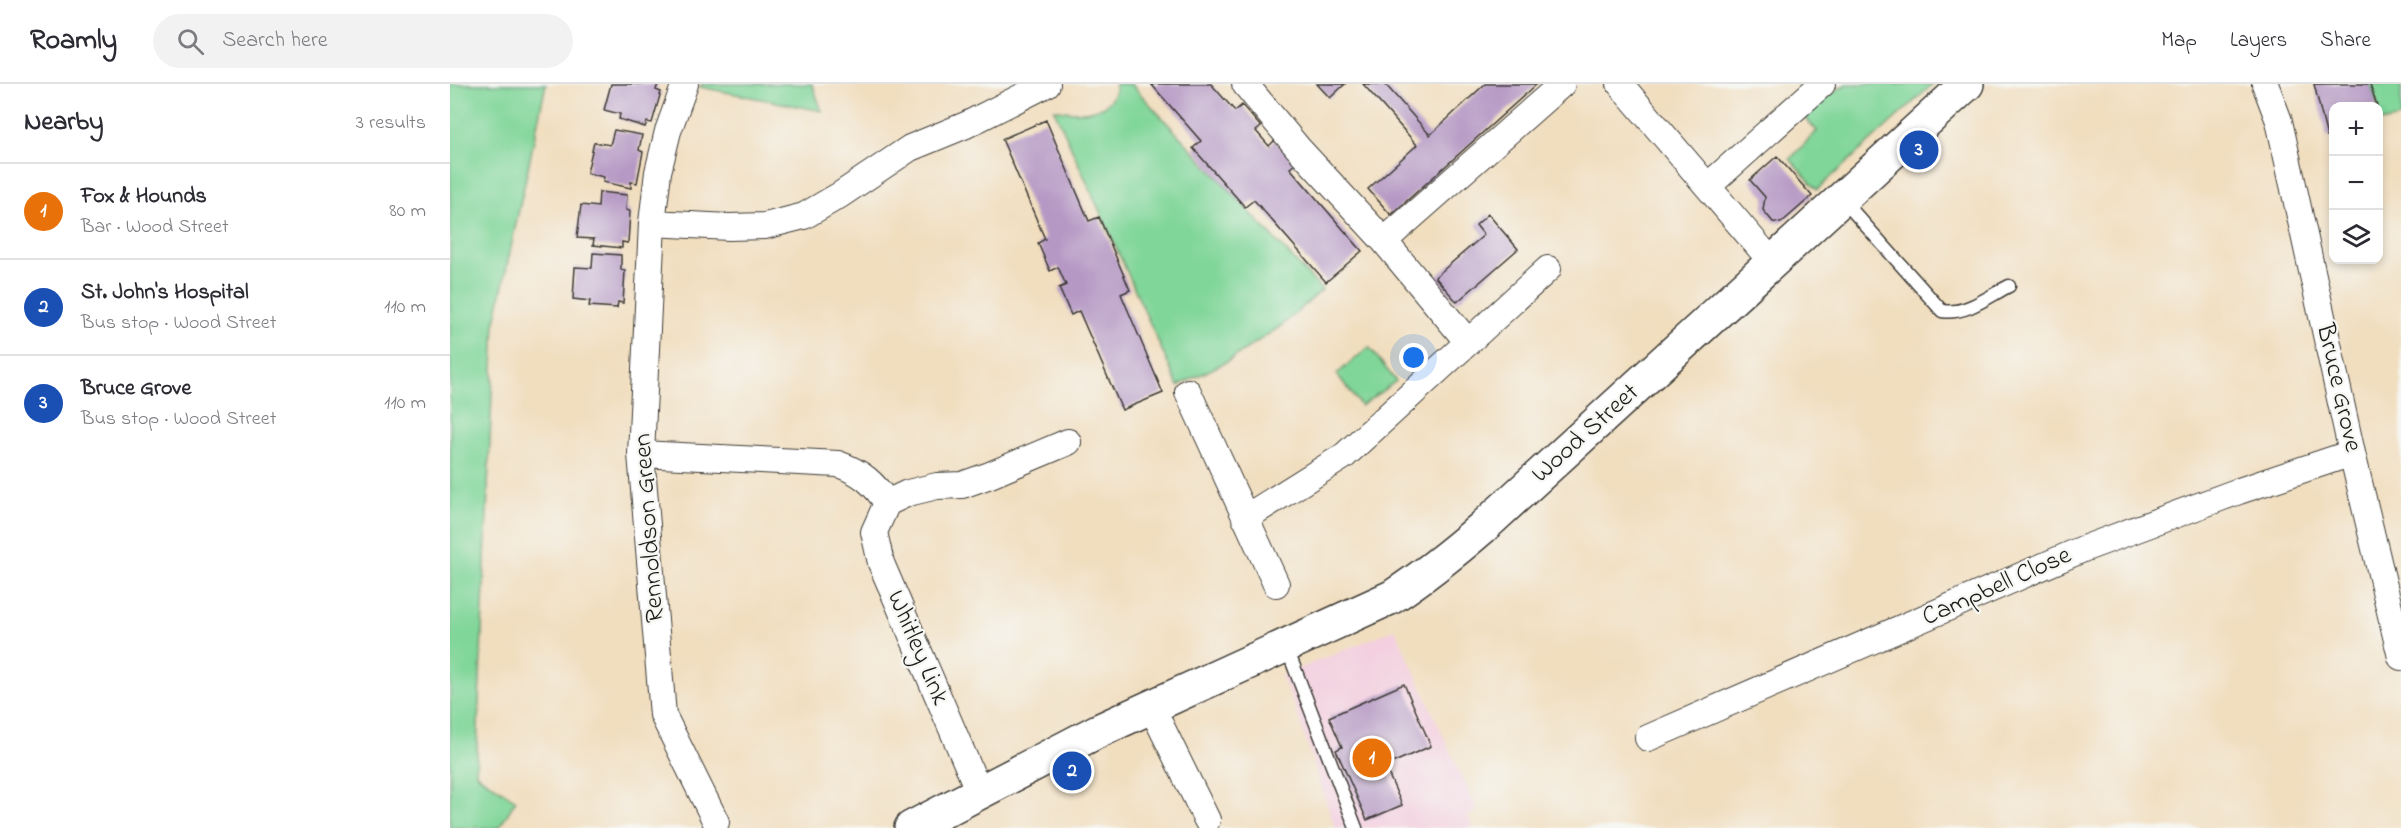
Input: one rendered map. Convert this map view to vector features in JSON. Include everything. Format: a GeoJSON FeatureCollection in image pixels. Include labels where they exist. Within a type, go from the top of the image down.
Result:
{"type":"FeatureCollection","features":[{"type":"Feature","properties":{"kind":"main road","name":"Wood Street"},"geometry":{"type":"LineString","coordinates":[[911,828],[1151,706],[1392,597],[1445,560],[1967,84]]}},
{"type":"Feature","properties":{"kind":"street","name":"Rennoldson Green"},"geometry":{"type":"LineString","coordinates":[[685,84],[668,131],[658,172],[652,223],[641,454],[663,715],[716,822]]}},
{"type":"Feature","properties":{"kind":"street"},"geometry":{"type":"LineString","coordinates":[[652,223],[765,226],[804,216],[910,148],[966,125],[1047,84]]}},
{"type":"Feature","properties":{"kind":"street"},"geometry":{"type":"LineString","coordinates":[[1245,84],[1298,148],[1383,241],[1467,341]]}},
{"type":"Feature","properties":{"kind":"street"},"geometry":{"type":"LineString","coordinates":[[1383,241],[1562,84]]}},
{"type":"Feature","properties":{"kind":"street"},"geometry":{"type":"LineString","coordinates":[[1620,84],[1772,262]]}},
{"type":"Feature","properties":{"kind":"street"},"geometry":{"type":"LineString","coordinates":[[1708,186],[1822,84]]}},
{"type":"Feature","properties":{"kind":"street","name":"Bruce Grove"},"geometry":{"type":"LineString","coordinates":[[2265,84],[2279,121],[2352,453],[2401,657]]}},
{"type":"Feature","properties":{"kind":"street"},"geometry":{"type":"LineString","coordinates":[[1245,518],[1344,456],[1548,268]]}},
{"type":"Feature","properties":{"kind":"street"},"geometry":{"type":"LineString","coordinates":[[1188,392],[1276,584]]}},
{"type":"Feature","properties":{"kind":"street"},"geometry":{"type":"LineString","coordinates":[[641,454],[838,464],[855,470],[874,483],[887,503],[908,493],[938,486],[962,485],[990,476],[1068,441]]}},
{"type":"Feature","properties":{"kind":"street","name":"Campbell Close"},"geometry":{"type":"LineString","coordinates":[[1648,738],[2083,549],[2240,491],[2352,453]]}},
{"type":"Feature","properties":{"kind":"street","name":"Whitley Link"},"geometry":{"type":"LineString","coordinates":[[887,503],[874,532],[881,563],[979,792]]}},
{"type":"Feature","properties":{"kind":"street"},"geometry":{"type":"LineString","coordinates":[[1151,706],[1207,819]]}},
{"type":"Feature","properties":{"kind":"lane"},"geometry":{"type":"LineString","coordinates":[[1842,198],[1942,311],[1963,310],[2009,286]]}},
{"type":"Feature","properties":{"kind":"lane"},"geometry":{"type":"LineString","coordinates":[[1286,645],[1356,828]]}},
{"type":"Feature","properties":{"kind":"shaded area"},"geometry":{"type":"Polygon","coordinates":[[[1395,629],[1477,811],[1468,816],[1473,828],[1335,828],[1296,710],[1281,676],[1395,629]]]}},
{"type":"Feature","properties":{"kind":"green space"},"geometry":{"type":"Polygon","coordinates":[[[450,84],[546,84],[495,322],[476,774],[516,800],[499,828],[450,828],[450,84]]]}},
{"type":"Feature","properties":{"kind":"green space"},"geometry":{"type":"Polygon","coordinates":[[[702,84],[812,84],[822,111],[700,87],[702,84]]]}},
{"type":"Feature","properties":{"kind":"green space"},"geometry":{"type":"Polygon","coordinates":[[[1116,84],[1131,84],[1322,290],[1281,326],[1228,361],[1178,386],[1054,109],[1083,112],[1101,107],[1108,102],[1116,84]]]}},
{"type":"Feature","properties":{"kind":"green space"},"geometry":{"type":"Polygon","coordinates":[[[1846,84],[1933,84],[1817,190],[1790,159],[1817,131],[1801,113],[1846,84]]]}},
{"type":"Feature","properties":{"kind":"green space"},"geometry":{"type":"Polygon","coordinates":[[[2370,84],[2401,84],[2401,118],[2383,121],[2383,102],[2377,102],[2370,84]]]}},
{"type":"Feature","properties":{"kind":"green space"},"geometry":{"type":"Polygon","coordinates":[[[1369,347],[1396,381],[1361,406],[1337,374],[1369,347]]]}},
{"type":"Feature","properties":{"kind":"building"},"geometry":{"type":"Polygon","coordinates":[[[611,84],[658,84],[656,90],[661,92],[652,123],[647,122],[645,127],[619,119],[620,114],[604,110],[611,84]]]}},
{"type":"Feature","properties":{"kind":"building"},"geometry":{"type":"Polygon","coordinates":[[[1151,84],[1211,84],[1235,111],[1242,105],[1261,127],[1256,131],[1269,146],[1275,140],[1296,163],[1290,168],[1362,251],[1326,282],[1254,200],[1245,207],[1193,148],[1201,141],[1151,84]]]}},
{"type":"Feature","properties":{"kind":"building"},"geometry":{"type":"Polygon","coordinates":[[[1317,84],[1345,84],[1330,98],[1317,84]]]}},
{"type":"Feature","properties":{"kind":"building"},"geometry":{"type":"Polygon","coordinates":[[[1363,84],[1385,84],[1430,135],[1485,84],[1537,84],[1391,215],[1368,189],[1417,145],[1363,84]]]}},
{"type":"Feature","properties":{"kind":"building"},"geometry":{"type":"Polygon","coordinates":[[[2314,84],[2370,84],[2376,102],[2329,102],[2329,136],[2327,137],[2314,84]]]}},
{"type":"Feature","properties":{"kind":"building"},"geometry":{"type":"Polygon","coordinates":[[[1046,120],[1089,221],[1099,217],[1130,290],[1121,294],[1163,393],[1122,410],[1079,311],[1071,315],[1059,288],[1066,285],[1058,267],[1050,271],[1038,243],[1045,239],[1002,139],[1046,120]]]}},
{"type":"Feature","properties":{"kind":"building"},"geometry":{"type":"Polygon","coordinates":[[[614,130],[642,135],[639,150],[643,152],[637,183],[631,182],[631,188],[603,182],[604,177],[587,173],[594,142],[610,145],[614,130]]]}},
{"type":"Feature","properties":{"kind":"building"},"geometry":{"type":"Polygon","coordinates":[[[1777,156],[1812,196],[1781,223],[1773,222],[1763,210],[1765,197],[1750,180],[1777,156]]]}},
{"type":"Feature","properties":{"kind":"building"},"geometry":{"type":"Polygon","coordinates":[[[599,192],[627,195],[626,210],[630,211],[628,243],[622,242],[622,248],[593,245],[594,239],[577,238],[581,205],[598,207],[599,192]]]}},
{"type":"Feature","properties":{"kind":"building"},"geometry":{"type":"Polygon","coordinates":[[[1488,214],[1518,249],[1457,302],[1435,277],[1484,235],[1476,225],[1488,214]]]}},
{"type":"Feature","properties":{"kind":"building"},"geometry":{"type":"Polygon","coordinates":[[[593,253],[621,255],[621,270],[625,271],[623,303],[618,302],[617,308],[589,306],[590,301],[573,299],[575,267],[592,268],[593,253]]]}},
{"type":"Feature","properties":{"kind":"building"},"geometry":{"type":"Polygon","coordinates":[[[1404,684],[1431,746],[1385,766],[1402,805],[1367,820],[1336,750],[1342,747],[1329,717],[1404,684]]]}},
{"type":"Feature","properties":{"kind":"place","name":"Bruce Grove"},"geometry":{"type":"Point","coordinates":[1919,150]}},
{"type":"Feature","properties":{"kind":"place","name":"Fox & Hounds"},"geometry":{"type":"Point","coordinates":[1372,758]}},
{"type":"Feature","properties":{"kind":"place","name":"St. John's Hospital"},"geometry":{"type":"Point","coordinates":[1072,771]}}]}
